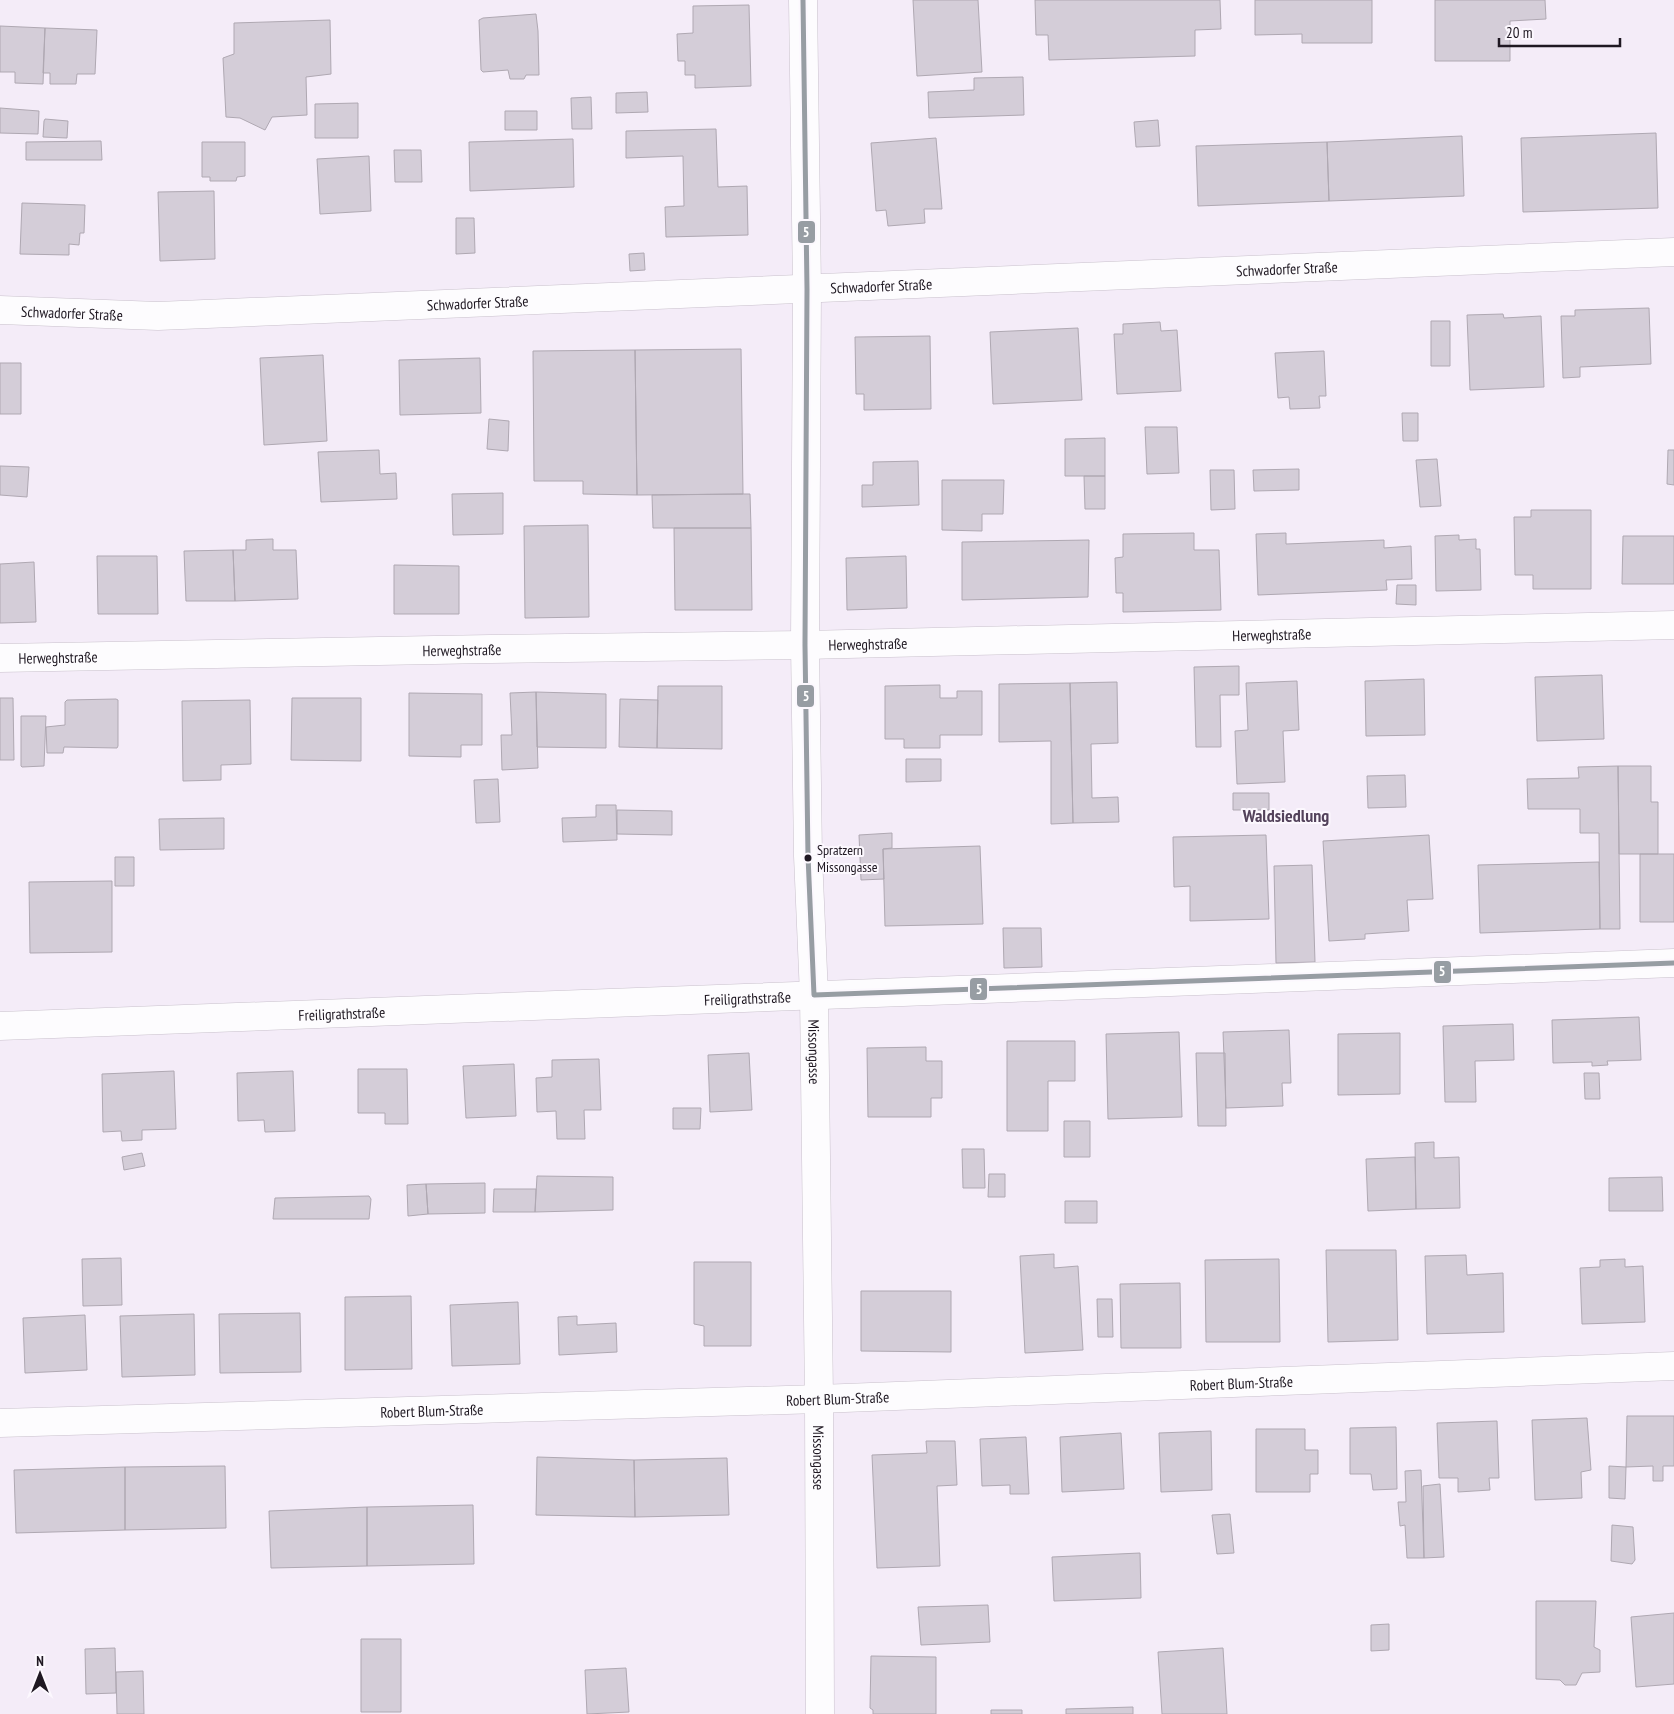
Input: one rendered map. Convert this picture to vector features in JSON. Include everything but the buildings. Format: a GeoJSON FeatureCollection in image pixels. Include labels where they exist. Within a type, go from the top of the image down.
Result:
{"type":"FeatureCollection","features":[{"type":"Feature","properties":{"kind":"street","name":"Missongasse"},"geometry":{"type":"LineString","coordinates":[[803,0],[807,289],[806,645],[808,856],[814,995],[819,1399],[820,1714]]}},
{"type":"Feature","properties":{"kind":"street","name":"Schwadorfer Straße"},"geometry":{"type":"LineString","coordinates":[[0,310],[158,316],[1674,252]]}},
{"type":"Feature","properties":{"kind":"street","name":"Herweghstraße"},"geometry":{"type":"LineString","coordinates":[[0,658],[490,648],[806,645],[1674,625]]}},
{"type":"Feature","properties":{"kind":"street","name":"Freiligrathstraße"},"geometry":{"type":"LineString","coordinates":[[0,1026],[1674,964]]}},
{"type":"Feature","properties":{"kind":"street","name":"Robert Blum-Straße"},"geometry":{"type":"LineString","coordinates":[[0,1423],[819,1399],[1674,1366]]}},
{"type":"Feature","properties":{"kind":"transit line","name":"5"},"geometry":{"type":"LineString","coordinates":[[803,0],[807,289],[805,645],[808,856],[814,995],[1674,963]]}},
{"type":"Feature","properties":{"kind":"place","name":"Spratzern Missongasse"},"geometry":{"type":"Point","coordinates":[808,858]}},
{"type":"Feature","properties":{"kind":"district","name":"Waldsiedlung"},"geometry":{"type":"Point","coordinates":[1286,815]}}]}
